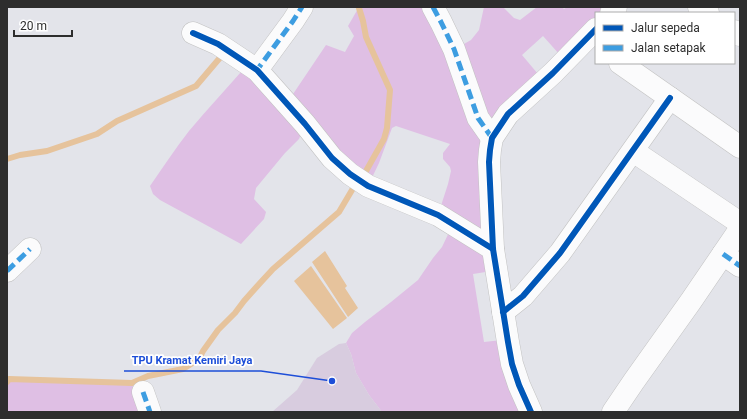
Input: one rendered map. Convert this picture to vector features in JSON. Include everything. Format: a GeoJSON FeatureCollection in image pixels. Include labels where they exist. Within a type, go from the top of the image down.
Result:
{"type":"FeatureCollection","features":[{"type":"Feature","properties":{"kind":"street"},"geometry":{"type":"LineString","coordinates":[[257,70],[302,7]]}},
{"type":"Feature","properties":{"kind":"street"},"geometry":{"type":"LineString","coordinates":[[433,7],[454,49],[478,118],[492,138]]}},
{"type":"Feature","properties":{"kind":"street"},"geometry":{"type":"LineString","coordinates":[[193,33],[227,50],[257,70],[305,124],[332,158],[350,174],[368,186],[438,215],[493,249]]}},
{"type":"Feature","properties":{"kind":"street"},"geometry":{"type":"LineString","coordinates":[[531,412],[519,385],[512,364],[493,249],[489,162],[490,150],[492,138],[508,114],[593,38]]}},
{"type":"Feature","properties":{"kind":"street"},"geometry":{"type":"LineString","coordinates":[[621,64],[740,147]]}},
{"type":"Feature","properties":{"kind":"street"},"geometry":{"type":"LineString","coordinates":[[503,312],[523,296],[560,253],[670,98]]}},
{"type":"Feature","properties":{"kind":"street"},"geometry":{"type":"LineString","coordinates":[[633,151],[740,223]]}},
{"type":"Feature","properties":{"kind":"street"},"geometry":{"type":"LineString","coordinates":[[613,412],[732,260],[740,229]]}},
{"type":"Feature","properties":{"kind":"street"},"geometry":{"type":"LineString","coordinates":[[7,271],[30,249]]}},
{"type":"Feature","properties":{"kind":"shaded area"},"geometry":{"type":"Polygon","coordinates":[[[359,7],[433,7],[455,49],[471,40],[479,30],[484,7],[503,7],[514,18],[520,20],[537,7],[562,7],[564,9],[567,7],[616,7],[612,12],[595,12],[595,30],[560,55],[543,36],[522,55],[538,74],[501,123],[492,271],[473,274],[484,342],[502,340],[531,412],[382,412],[369,395],[356,373],[351,354],[346,343],[352,333],[418,280],[442,247],[453,224],[438,215],[451,171],[450,167],[443,159],[443,153],[450,144],[396,126],[392,128],[379,163],[368,186],[305,124],[299,139],[285,153],[256,188],[254,199],[266,212],[264,219],[241,244],[160,200],[153,194],[150,186],[189,131],[248,64],[287,103],[326,45],[345,52],[354,36],[348,26],[359,7]]]}},
{"type":"Feature","properties":{"kind":"shaded area"},"geometry":{"type":"Polygon","coordinates":[[[325,251],[347,286],[345,288],[358,308],[348,317],[312,262],[325,251]]]}},
{"type":"Feature","properties":{"kind":"shaded area"},"geometry":{"type":"Polygon","coordinates":[[[311,266],[347,318],[333,329],[294,281],[311,266]]]}},
{"type":"Feature","properties":{"kind":"shaded area"},"geometry":{"type":"Polygon","coordinates":[[[346,343],[351,354],[356,373],[369,395],[382,412],[272,412],[297,390],[317,358],[339,344],[346,343]]]}},
{"type":"Feature","properties":{"kind":"shaded area"},"geometry":{"type":"Polygon","coordinates":[[[9,379],[132,383],[139,412],[7,412],[7,384],[9,379]]]}},
{"type":"Feature","properties":{"kind":"waterway"},"geometry":{"type":"LineString","coordinates":[[7,382],[9,379],[132,383],[148,376],[183,369],[199,359],[218,330],[235,313],[273,269],[339,212],[355,185],[366,171],[384,139],[387,128],[390,90],[366,37],[359,7]]}},
{"type":"Feature","properties":{"kind":"waterway"},"geometry":{"type":"LineString","coordinates":[[7,159],[20,155],[47,151],[97,134],[117,121],[196,86],[224,53]]}},
{"type":"Feature","properties":{"kind":"marked path"},"geometry":{"type":"LineString","coordinates":[[255,68],[257,70],[302,7]]}},
{"type":"Feature","properties":{"kind":"marked path"},"geometry":{"type":"LineString","coordinates":[[433,7],[454,49],[478,118],[492,138]]}},
{"type":"Feature","properties":{"kind":"marked path"},"geometry":{"type":"LineString","coordinates":[[7,271],[30,249]]}},
{"type":"Feature","properties":{"kind":"marked path"},"geometry":{"type":"LineString","coordinates":[[723,254],[740,266]]}},
{"type":"Feature","properties":{"kind":"marked path"},"geometry":{"type":"LineString","coordinates":[[143,392],[150,412]]}},
{"type":"Feature","properties":{"kind":"cycle path"},"geometry":{"type":"LineString","coordinates":[[531,412],[519,385],[512,364],[493,249],[489,162],[492,138],[508,114],[553,73],[595,30]]}},
{"type":"Feature","properties":{"kind":"cycle path"},"geometry":{"type":"LineString","coordinates":[[193,33],[218,44],[257,70],[305,124],[332,158],[350,174],[368,186],[438,215],[493,249]]}},
{"type":"Feature","properties":{"kind":"cycle path"},"geometry":{"type":"LineString","coordinates":[[503,312],[523,296],[560,253],[670,98]]}},
{"type":"Feature","properties":{"kind":"place","name":"TPU Kramat Kemiri Jaya"},"geometry":{"type":"Point","coordinates":[332,381]}}]}
